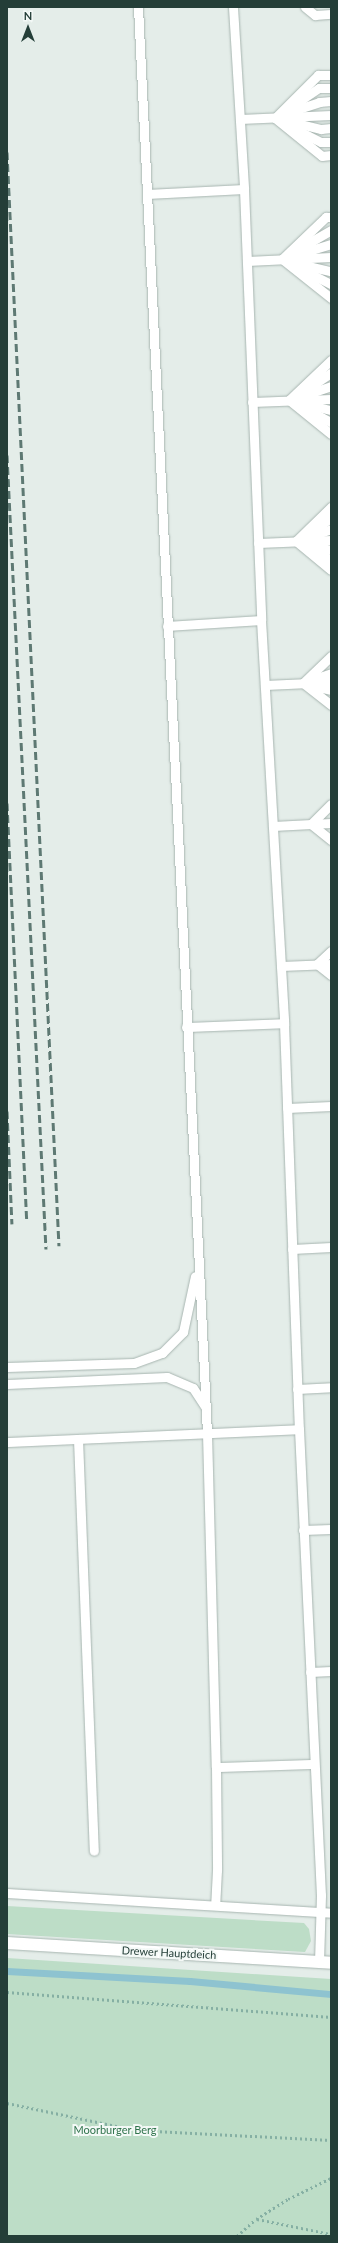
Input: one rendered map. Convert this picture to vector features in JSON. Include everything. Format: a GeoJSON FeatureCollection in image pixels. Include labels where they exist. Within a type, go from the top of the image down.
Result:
{"type":"FeatureCollection","features":[{"type":"Feature","properties":{"kind":"street","name":"Drewer Hauptdeich"},"geometry":{"type":"LineString","coordinates":[[7,1943],[325,1963]]}},
{"type":"Feature","properties":{"kind":"lane"},"geometry":{"type":"LineString","coordinates":[[138,7],[186,1027],[206,1408],[216,1767],[217,1870],[215,1905]]}},
{"type":"Feature","properties":{"kind":"lane"},"geometry":{"type":"LineString","coordinates":[[233,7],[244,189],[261,620],[284,1023],[303,1530],[321,1912],[325,1963]]}},
{"type":"Feature","properties":{"kind":"lane"},"geometry":{"type":"LineString","coordinates":[[305,7],[315,15],[331,14]]}},
{"type":"Feature","properties":{"kind":"lane"},"geometry":{"type":"LineString","coordinates":[[275,118],[318,75],[331,75]]}},
{"type":"Feature","properties":{"kind":"lane"},"geometry":{"type":"LineString","coordinates":[[275,118],[319,88],[331,88]]}},
{"type":"Feature","properties":{"kind":"lane"},"geometry":{"type":"LineString","coordinates":[[275,118],[320,102],[331,101]]}},
{"type":"Feature","properties":{"kind":"lane"},"geometry":{"type":"LineString","coordinates":[[240,119],[331,115]]}},
{"type":"Feature","properties":{"kind":"lane"},"geometry":{"type":"LineString","coordinates":[[275,118],[321,129],[331,128]]}},
{"type":"Feature","properties":{"kind":"lane"},"geometry":{"type":"LineString","coordinates":[[275,118],[321,142],[331,142]]}},
{"type":"Feature","properties":{"kind":"lane"},"geometry":{"type":"LineString","coordinates":[[275,118],[322,156],[331,155]]}},
{"type":"Feature","properties":{"kind":"lane"},"geometry":{"type":"LineString","coordinates":[[147,194],[244,189]]}},
{"type":"Feature","properties":{"kind":"lane"},"geometry":{"type":"LineString","coordinates":[[282,260],[326,217],[331,217]]}},
{"type":"Feature","properties":{"kind":"lane"},"geometry":{"type":"LineString","coordinates":[[282,260],[331,230]]}},
{"type":"Feature","properties":{"kind":"lane"},"geometry":{"type":"LineString","coordinates":[[282,260],[331,244]]}},
{"type":"Feature","properties":{"kind":"lane"},"geometry":{"type":"LineString","coordinates":[[247,261],[331,257]]}},
{"type":"Feature","properties":{"kind":"lane"},"geometry":{"type":"LineString","coordinates":[[282,260],[331,271]]}},
{"type":"Feature","properties":{"kind":"lane"},"geometry":{"type":"LineString","coordinates":[[282,260],[331,284]]}},
{"type":"Feature","properties":{"kind":"lane"},"geometry":{"type":"LineString","coordinates":[[282,260],[331,298]]}},
{"type":"Feature","properties":{"kind":"lane"},"geometry":{"type":"LineString","coordinates":[[289,400],[331,360]]}},
{"type":"Feature","properties":{"kind":"lane"},"geometry":{"type":"LineString","coordinates":[[289,400],[331,373]]}},
{"type":"Feature","properties":{"kind":"lane"},"geometry":{"type":"LineString","coordinates":[[289,400],[331,386]]}},
{"type":"Feature","properties":{"kind":"lane"},"geometry":{"type":"LineString","coordinates":[[252,402],[331,398]]}},
{"type":"Feature","properties":{"kind":"lane"},"geometry":{"type":"LineString","coordinates":[[289,400],[331,410]]}},
{"type":"Feature","properties":{"kind":"lane"},"geometry":{"type":"LineString","coordinates":[[289,400],[331,422]]}},
{"type":"Feature","properties":{"kind":"lane"},"geometry":{"type":"LineString","coordinates":[[289,400],[331,434]]}},
{"type":"Feature","properties":{"kind":"lane"},"geometry":{"type":"LineString","coordinates":[[296,541],[331,507]]}},
{"type":"Feature","properties":{"kind":"lane"},"geometry":{"type":"LineString","coordinates":[[296,541],[331,518]]}},
{"type":"Feature","properties":{"kind":"lane"},"geometry":{"type":"LineString","coordinates":[[296,541],[331,529]]}},
{"type":"Feature","properties":{"kind":"lane"},"geometry":{"type":"LineString","coordinates":[[258,543],[331,540]]}},
{"type":"Feature","properties":{"kind":"lane"},"geometry":{"type":"LineString","coordinates":[[296,541],[331,550]]}},
{"type":"Feature","properties":{"kind":"lane"},"geometry":{"type":"LineString","coordinates":[[296,541],[331,560]]}},
{"type":"Feature","properties":{"kind":"lane"},"geometry":{"type":"LineString","coordinates":[[296,541],[331,570]]}},
{"type":"Feature","properties":{"kind":"lane"},"geometry":{"type":"LineString","coordinates":[[167,626],[261,620]]}},
{"type":"Feature","properties":{"kind":"lane"},"geometry":{"type":"LineString","coordinates":[[303,683],[331,656]]}},
{"type":"Feature","properties":{"kind":"lane"},"geometry":{"type":"LineString","coordinates":[[303,683],[331,665]]}},
{"type":"Feature","properties":{"kind":"lane"},"geometry":{"type":"LineString","coordinates":[[303,683],[331,673]]}},
{"type":"Feature","properties":{"kind":"lane"},"geometry":{"type":"LineString","coordinates":[[265,685],[331,682]]}},
{"type":"Feature","properties":{"kind":"lane"},"geometry":{"type":"LineString","coordinates":[[303,683],[331,690]]}},
{"type":"Feature","properties":{"kind":"lane"},"geometry":{"type":"LineString","coordinates":[[303,683],[331,698]]}},
{"type":"Feature","properties":{"kind":"lane"},"geometry":{"type":"LineString","coordinates":[[303,683],[331,705]]}},
{"type":"Feature","properties":{"kind":"lane"},"geometry":{"type":"LineString","coordinates":[[310,824],[331,804]]}},
{"type":"Feature","properties":{"kind":"lane"},"geometry":{"type":"LineString","coordinates":[[310,824],[331,810]]}},
{"type":"Feature","properties":{"kind":"lane"},"geometry":{"type":"LineString","coordinates":[[310,824],[331,817]]}},
{"type":"Feature","properties":{"kind":"lane"},"geometry":{"type":"LineString","coordinates":[[273,826],[331,823]]}},
{"type":"Feature","properties":{"kind":"lane"},"geometry":{"type":"LineString","coordinates":[[310,824],[331,829]]}},
{"type":"Feature","properties":{"kind":"lane"},"geometry":{"type":"LineString","coordinates":[[310,824],[331,835]]}},
{"type":"Feature","properties":{"kind":"lane"},"geometry":{"type":"LineString","coordinates":[[310,824],[331,840]]}},
{"type":"Feature","properties":{"kind":"lane"},"geometry":{"type":"LineString","coordinates":[[317,964],[331,951]]}},
{"type":"Feature","properties":{"kind":"lane"},"geometry":{"type":"LineString","coordinates":[[317,964],[331,955]]}},
{"type":"Feature","properties":{"kind":"lane"},"geometry":{"type":"LineString","coordinates":[[317,964],[331,960]]}},
{"type":"Feature","properties":{"kind":"lane"},"geometry":{"type":"LineString","coordinates":[[317,964],[331,968]]}},
{"type":"Feature","properties":{"kind":"lane"},"geometry":{"type":"LineString","coordinates":[[317,964],[331,972]]}},
{"type":"Feature","properties":{"kind":"lane"},"geometry":{"type":"LineString","coordinates":[[317,964],[331,975]]}},
{"type":"Feature","properties":{"kind":"lane"},"geometry":{"type":"LineString","coordinates":[[281,966],[331,964]]}},
{"type":"Feature","properties":{"kind":"lane"},"geometry":{"type":"LineString","coordinates":[[186,1027],[284,1023]]}},
{"type":"Feature","properties":{"kind":"lane"},"geometry":{"type":"LineString","coordinates":[[287,1108],[330,1105]]}},
{"type":"Feature","properties":{"kind":"lane"},"geometry":{"type":"LineString","coordinates":[[292,1249],[331,1247]]}},
{"type":"Feature","properties":{"kind":"lane"},"geometry":{"type":"LineString","coordinates":[[7,1366],[134,1363],[162,1353],[183,1332],[198,1257]]}},
{"type":"Feature","properties":{"kind":"lane"},"geometry":{"type":"LineString","coordinates":[[7,1384],[167,1376],[193,1388],[206,1408]]}},
{"type":"Feature","properties":{"kind":"lane"},"geometry":{"type":"LineString","coordinates":[[297,1389],[331,1387]]}},
{"type":"Feature","properties":{"kind":"lane"},"geometry":{"type":"LineString","coordinates":[[7,1442],[299,1429]]}},
{"type":"Feature","properties":{"kind":"lane"},"geometry":{"type":"LineString","coordinates":[[78,1439],[94,1851]]}},
{"type":"Feature","properties":{"kind":"lane"},"geometry":{"type":"LineString","coordinates":[[303,1530],[331,1529]]}},
{"type":"Feature","properties":{"kind":"lane"},"geometry":{"type":"LineString","coordinates":[[310,1672],[331,1671]]}},
{"type":"Feature","properties":{"kind":"lane"},"geometry":{"type":"LineString","coordinates":[[216,1767],[314,1764]]}},
{"type":"Feature","properties":{"kind":"lane"},"geometry":{"type":"LineString","coordinates":[[7,1893],[331,1913]]}},
{"type":"Feature","properties":{"kind":"path"},"geometry":{"type":"LineString","coordinates":[[7,1992],[331,2017]]}},
{"type":"Feature","properties":{"kind":"path"},"geometry":{"type":"LineString","coordinates":[[7,2103],[135,2130],[331,2140]]}},
{"type":"Feature","properties":{"kind":"path"},"geometry":{"type":"LineString","coordinates":[[237,2236],[256,2219],[288,2199],[331,2178]]}},
{"type":"Feature","properties":{"kind":"path"},"geometry":{"type":"LineString","coordinates":[[256,2219],[331,2234]]}},
{"type":"Feature","properties":{"kind":"green space"},"geometry":{"type":"Polygon","coordinates":[[[7,1906],[304,1923],[309,1929],[311,1941],[305,1952],[7,1934],[7,1906]]]}},
{"type":"Feature","properties":{"kind":"green space","name":"Moorburger Berg"},"geometry":{"type":"Polygon","coordinates":[[[7,1958],[331,1979],[331,2236],[7,2236],[7,1958]]]}},
{"type":"Feature","properties":{"kind":"waterway"},"geometry":{"type":"LineString","coordinates":[[7,1971],[190,1981],[331,1994]]}},
{"type":"Feature","properties":{"kind":"railway"},"geometry":{"type":"LineString","coordinates":[[7,152],[59,1246]]}},
{"type":"Feature","properties":{"kind":"railway"},"geometry":{"type":"LineString","coordinates":[[7,455],[46,1249]]}},
{"type":"Feature","properties":{"kind":"railway"},"geometry":{"type":"LineString","coordinates":[[7,803],[27,1223]]}},
{"type":"Feature","properties":{"kind":"railway"},"geometry":{"type":"LineString","coordinates":[[7,1111],[12,1224]]}}]}
